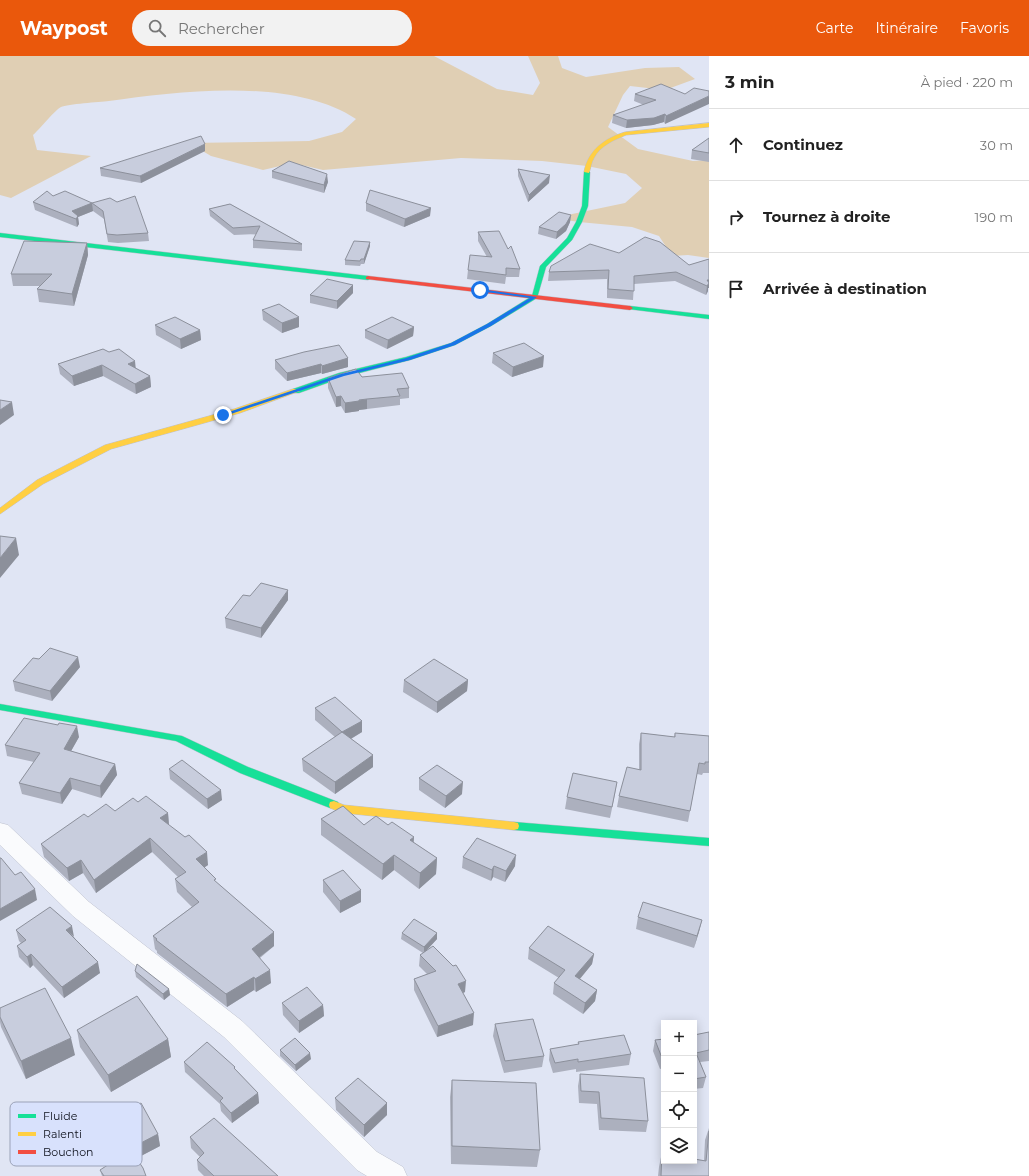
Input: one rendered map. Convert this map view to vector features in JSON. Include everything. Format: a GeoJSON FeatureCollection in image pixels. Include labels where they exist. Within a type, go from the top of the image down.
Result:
{"type":"FeatureCollection","features":[{"type":"Feature","properties":{"kind":"street"},"geometry":{"type":"LineString","coordinates":[[0,512],[40,482],[108,447],[237,411],[342,375],[408,359],[453,344],[489,325],[535,297],[543,266],[570,239],[579,222],[585,206],[587,166],[592,155],[597,149],[612,138],[624,134],[709,125]]}},
{"type":"Feature","properties":{"kind":"street"},"geometry":{"type":"LineString","coordinates":[[0,234],[709,317]]}},
{"type":"Feature","properties":{"kind":"street"},"geometry":{"type":"LineString","coordinates":[[0,708],[12,708],[178,738],[244,770],[343,808],[539,829],[709,842]]}},
{"type":"Feature","properties":{"kind":"street"},"geometry":{"type":"LineString","coordinates":[[0,831],[81,909],[233,1028],[367,1161],[393,1176]]}},
{"type":"Feature","properties":{"kind":"shaded area"},"geometry":{"type":"Polygon","coordinates":[[[0,56],[434,56],[497,89],[533,95],[540,83],[528,56],[558,56],[562,68],[586,77],[645,68],[679,67],[695,79],[665,90],[630,86],[623,95],[608,127],[638,149],[693,161],[709,160],[709,258],[688,255],[672,256],[659,236],[632,227],[553,218],[625,203],[642,188],[626,174],[587,166],[542,161],[461,158],[323,170],[293,163],[263,170],[211,156],[189,143],[309,141],[342,132],[356,119],[330,106],[301,97],[269,92],[236,90],[202,91],[138,97],[61,107],[33,135],[37,150],[91,156],[11,198],[0,195],[0,56]]]}},
{"type":"Feature","properties":{"kind":"building"},"geometry":{"type":"Polygon","coordinates":[[[661,84],[685,94],[694,88],[709,91],[709,96],[666,116],[665,114],[654,118],[627,120],[613,115],[656,100],[635,94],[661,84]]]}},
{"type":"Feature","properties":{"kind":"building"},"geometry":{"type":"Polygon","coordinates":[[[201,136],[205,144],[140,176],[100,168],[201,136]]]}},
{"type":"Feature","properties":{"kind":"building"},"geometry":{"type":"Polygon","coordinates":[[[709,138],[709,153],[692,150],[709,138]]]}},
{"type":"Feature","properties":{"kind":"building"},"geometry":{"type":"Polygon","coordinates":[[[289,161],[327,174],[324,185],[272,171],[289,161]]]}},
{"type":"Feature","properties":{"kind":"building"},"geometry":{"type":"Polygon","coordinates":[[[518,169],[550,175],[529,195],[518,169]]]}},
{"type":"Feature","properties":{"kind":"building"},"geometry":{"type":"Polygon","coordinates":[[[370,190],[431,208],[405,219],[366,203],[370,190]]]}},
{"type":"Feature","properties":{"kind":"building"},"geometry":{"type":"Polygon","coordinates":[[[47,191],[53,196],[65,191],[92,203],[72,211],[78,216],[76,219],[33,202],[47,191]]]}},
{"type":"Feature","properties":{"kind":"building"},"geometry":{"type":"Polygon","coordinates":[[[135,196],[148,233],[117,235],[107,234],[103,211],[92,203],[110,198],[117,202],[135,196]]]}},
{"type":"Feature","properties":{"kind":"building"},"geometry":{"type":"Polygon","coordinates":[[[230,204],[302,244],[253,240],[260,226],[233,228],[209,209],[230,204]]]}},
{"type":"Feature","properties":{"kind":"building"},"geometry":{"type":"Polygon","coordinates":[[[559,212],[571,215],[566,224],[557,232],[539,227],[559,212]]]}},
{"type":"Feature","properties":{"kind":"building"},"geometry":{"type":"Polygon","coordinates":[[[499,231],[508,249],[511,246],[520,269],[506,268],[506,275],[468,270],[470,255],[492,257],[478,232],[499,231]]]}},
{"type":"Feature","properties":{"kind":"building"},"geometry":{"type":"Polygon","coordinates":[[[645,237],[660,242],[689,265],[709,259],[709,280],[707,280],[709,283],[707,286],[676,272],[634,276],[634,291],[608,289],[609,270],[549,272],[551,266],[590,244],[619,253],[645,237]]]}},
{"type":"Feature","properties":{"kind":"building"},"geometry":{"type":"Polygon","coordinates":[[[24,241],[87,243],[72,294],[37,289],[52,274],[11,274],[24,241]]]}},
{"type":"Feature","properties":{"kind":"building"},"geometry":{"type":"Polygon","coordinates":[[[354,241],[370,242],[364,259],[361,259],[360,261],[345,260],[354,241]]]}},
{"type":"Feature","properties":{"kind":"building"},"geometry":{"type":"Polygon","coordinates":[[[327,279],[353,285],[337,301],[310,295],[327,279]]]}},
{"type":"Feature","properties":{"kind":"building"},"geometry":{"type":"Polygon","coordinates":[[[279,304],[299,317],[282,323],[262,310],[279,304]]]}},
{"type":"Feature","properties":{"kind":"building"},"geometry":{"type":"Polygon","coordinates":[[[175,317],[200,330],[180,339],[155,325],[175,317]]]}},
{"type":"Feature","properties":{"kind":"building"},"geometry":{"type":"Polygon","coordinates":[[[392,317],[414,327],[388,340],[365,330],[392,317]]]}},
{"type":"Feature","properties":{"kind":"building"},"geometry":{"type":"Polygon","coordinates":[[[524,343],[544,356],[513,367],[493,353],[524,343]]]}},
{"type":"Feature","properties":{"kind":"building"},"geometry":{"type":"Polygon","coordinates":[[[339,345],[348,358],[322,366],[321,364],[287,373],[275,360],[304,352],[339,345]]]}},
{"type":"Feature","properties":{"kind":"building"},"geometry":{"type":"Polygon","coordinates":[[[103,349],[109,352],[119,349],[135,361],[128,364],[150,376],[135,384],[102,365],[72,376],[58,364],[103,349]]]}},
{"type":"Feature","properties":{"kind":"building"},"geometry":{"type":"Polygon","coordinates":[[[356,369],[362,377],[402,373],[409,388],[397,389],[400,396],[359,400],[345,403],[341,396],[336,397],[328,378],[356,369]]]}},
{"type":"Feature","properties":{"kind":"building"},"geometry":{"type":"Polygon","coordinates":[[[0,400],[12,402],[0,410],[0,400]]]}},
{"type":"Feature","properties":{"kind":"building"},"geometry":{"type":"Polygon","coordinates":[[[0,536],[16,538],[0,558],[0,536]]]}},
{"type":"Feature","properties":{"kind":"building"},"geometry":{"type":"Polygon","coordinates":[[[261,583],[288,590],[261,628],[225,618],[243,595],[250,596],[261,583]]]}},
{"type":"Feature","properties":{"kind":"building"},"geometry":{"type":"Polygon","coordinates":[[[50,648],[78,657],[50,691],[13,681],[33,658],[39,659],[50,648]]]}},
{"type":"Feature","properties":{"kind":"building"},"geometry":{"type":"Polygon","coordinates":[[[434,659],[468,680],[437,702],[404,680],[434,659]]]}},
{"type":"Feature","properties":{"kind":"building"},"geometry":{"type":"Polygon","coordinates":[[[335,697],[362,721],[342,732],[315,708],[335,697]]]}},
{"type":"Feature","properties":{"kind":"building"},"geometry":{"type":"Polygon","coordinates":[[[24,718],[58,725],[59,723],[77,726],[64,749],[115,764],[100,786],[70,778],[60,793],[19,783],[40,753],[5,745],[24,718]]]}},
{"type":"Feature","properties":{"kind":"building"},"geometry":{"type":"Polygon","coordinates":[[[342,732],[373,755],[335,782],[302,759],[342,732]]]}},
{"type":"Feature","properties":{"kind":"building"},"geometry":{"type":"Polygon","coordinates":[[[641,733],[675,737],[675,733],[709,736],[709,762],[705,762],[705,764],[699,763],[690,811],[619,796],[627,767],[641,770],[641,733]]]}},
{"type":"Feature","properties":{"kind":"building"},"geometry":{"type":"Polygon","coordinates":[[[182,760],[221,790],[207,799],[169,769],[182,760]]]}},
{"type":"Feature","properties":{"kind":"building"},"geometry":{"type":"Polygon","coordinates":[[[437,765],[463,782],[446,796],[419,778],[437,765]]]}},
{"type":"Feature","properties":{"kind":"building"},"geometry":{"type":"Polygon","coordinates":[[[573,773],[617,782],[612,807],[567,797],[573,773]]]}},
{"type":"Feature","properties":{"kind":"building"},"geometry":{"type":"Polygon","coordinates":[[[146,796],[168,813],[160,818],[185,837],[189,835],[207,852],[196,859],[216,879],[214,880],[274,932],[252,949],[270,970],[255,979],[254,977],[226,994],[156,940],[157,939],[153,936],[199,902],[175,879],[186,872],[150,838],[94,880],[81,860],[67,868],[41,844],[84,814],[88,817],[106,804],[115,811],[133,798],[138,802],[146,796]]]}},
{"type":"Feature","properties":{"kind":"building"},"geometry":{"type":"Polygon","coordinates":[[[343,806],[364,825],[376,816],[388,825],[392,822],[414,837],[410,840],[437,858],[420,873],[394,855],[383,864],[321,819],[343,806]]]}},
{"type":"Feature","properties":{"kind":"building"},"geometry":{"type":"Polygon","coordinates":[[[477,838],[516,855],[506,871],[494,866],[492,870],[463,857],[477,838]]]}},
{"type":"Feature","properties":{"kind":"building"},"geometry":{"type":"Polygon","coordinates":[[[0,858],[15,875],[21,872],[35,889],[0,909],[0,858]]]}},
{"type":"Feature","properties":{"kind":"building"},"geometry":{"type":"Polygon","coordinates":[[[343,870],[361,890],[340,901],[323,880],[343,870]]]}},
{"type":"Feature","properties":{"kind":"building"},"geometry":{"type":"Polygon","coordinates":[[[643,902],[702,920],[697,936],[638,917],[643,902]]]}},
{"type":"Feature","properties":{"kind":"building"},"geometry":{"type":"Polygon","coordinates":[[[50,907],[72,926],[66,930],[98,962],[62,987],[31,954],[27,957],[17,946],[26,940],[16,930],[50,907]]]}},
{"type":"Feature","properties":{"kind":"building"},"geometry":{"type":"Polygon","coordinates":[[[414,919],[437,933],[424,947],[402,933],[414,919]]]}},
{"type":"Feature","properties":{"kind":"building"},"geometry":{"type":"Polygon","coordinates":[[[548,926],[594,954],[575,976],[597,990],[585,1003],[554,983],[565,970],[529,948],[548,926]]]}},
{"type":"Feature","properties":{"kind":"building"},"geometry":{"type":"Polygon","coordinates":[[[433,946],[453,966],[456,965],[466,981],[458,984],[474,1013],[438,1026],[414,979],[436,971],[420,955],[433,946]]]}},
{"type":"Feature","properties":{"kind":"building"},"geometry":{"type":"Polygon","coordinates":[[[137,964],[169,989],[163,994],[135,971],[137,964]]]}},
{"type":"Feature","properties":{"kind":"building"},"geometry":{"type":"Polygon","coordinates":[[[307,987],[323,1005],[299,1021],[282,1003],[307,987]]]}},
{"type":"Feature","properties":{"kind":"building"},"geometry":{"type":"Polygon","coordinates":[[[45,988],[71,1038],[21,1061],[0,1017],[0,1008],[45,988]]]}},
{"type":"Feature","properties":{"kind":"building"},"geometry":{"type":"Polygon","coordinates":[[[137,996],[168,1039],[108,1075],[77,1030],[137,996]]]}},
{"type":"Feature","properties":{"kind":"building"},"geometry":{"type":"Polygon","coordinates":[[[533,1019],[544,1056],[505,1061],[495,1024],[533,1019]]]}},
{"type":"Feature","properties":{"kind":"building"},"geometry":{"type":"Polygon","coordinates":[[[709,1032],[709,1050],[697,1053],[697,1034],[709,1032]]]}},
{"type":"Feature","properties":{"kind":"building"},"geometry":{"type":"Polygon","coordinates":[[[624,1035],[631,1054],[578,1062],[578,1059],[555,1063],[550,1049],[579,1044],[578,1042],[624,1035]]]}},
{"type":"Feature","properties":{"kind":"building"},"geometry":{"type":"Polygon","coordinates":[[[295,1038],[310,1053],[295,1065],[280,1050],[295,1038]]]}},
{"type":"Feature","properties":{"kind":"building"},"geometry":{"type":"Polygon","coordinates":[[[661,1039],[661,1055],[655,1040],[661,1039]]]}},
{"type":"Feature","properties":{"kind":"building"},"geometry":{"type":"Polygon","coordinates":[[[207,1042],[235,1067],[234,1068],[258,1093],[231,1113],[220,1101],[223,1098],[184,1062],[207,1042]]]}},
{"type":"Feature","properties":{"kind":"building"},"geometry":{"type":"Polygon","coordinates":[[[697,1055],[706,1077],[697,1078],[697,1055]]]}},
{"type":"Feature","properties":{"kind":"building"},"geometry":{"type":"Polygon","coordinates":[[[580,1074],[644,1078],[648,1121],[601,1118],[599,1092],[581,1091],[580,1074]]]}},
{"type":"Feature","properties":{"kind":"building"},"geometry":{"type":"Polygon","coordinates":[[[358,1078],[387,1103],[364,1125],[335,1098],[358,1078]]]}},
{"type":"Feature","properties":{"kind":"building"},"geometry":{"type":"Polygon","coordinates":[[[452,1080],[536,1083],[540,1150],[452,1146],[452,1080]]]}},
{"type":"Feature","properties":{"kind":"building"},"geometry":{"type":"Polygon","coordinates":[[[142,1105],[158,1134],[142,1142],[142,1105]]]}},
{"type":"Feature","properties":{"kind":"building"},"geometry":{"type":"Polygon","coordinates":[[[214,1118],[278,1176],[214,1176],[197,1160],[204,1153],[190,1137],[214,1118]]]}},
{"type":"Feature","properties":{"kind":"building"},"geometry":{"type":"Polygon","coordinates":[[[709,1131],[709,1176],[661,1176],[662,1164],[697,1164],[697,1160],[706,1161],[709,1131]]]}},
{"type":"Feature","properties":{"kind":"building"},"geometry":{"type":"Polygon","coordinates":[[[106,1166],[142,1166],[146,1176],[104,1176],[100,1170],[106,1166]]]}},
{"type":"Feature","properties":{"kind":"traffic: fast"},"geometry":{"type":"LineString","coordinates":[[296,391],[342,375],[408,359],[453,344],[489,325],[535,297],[543,266],[570,239],[579,222],[585,206],[587,172]]}},
{"type":"Feature","properties":{"kind":"traffic: fast"},"geometry":{"type":"LineString","coordinates":[[0,235],[368,278]]}},
{"type":"Feature","properties":{"kind":"traffic: fast"},"geometry":{"type":"LineString","coordinates":[[630,308],[709,317]]}},
{"type":"Feature","properties":{"kind":"traffic: fast"},"geometry":{"type":"LineString","coordinates":[[0,707],[178,738],[244,770],[334,805]]}},
{"type":"Feature","properties":{"kind":"traffic: fast"},"geometry":{"type":"LineString","coordinates":[[514,826],[709,842]]}},
{"type":"Feature","properties":{"kind":"traffic: slow"},"geometry":{"type":"LineString","coordinates":[[587,172],[588,165],[595,152],[605,143],[618,136],[709,125]]}},
{"type":"Feature","properties":{"kind":"traffic: slow"},"geometry":{"type":"LineString","coordinates":[[0,512],[40,482],[108,447],[237,411],[296,391]]}},
{"type":"Feature","properties":{"kind":"traffic: slow"},"geometry":{"type":"LineString","coordinates":[[334,805],[343,809],[514,826]]}},
{"type":"Feature","properties":{"kind":"traffic: jam"},"geometry":{"type":"LineString","coordinates":[[368,278],[630,308]]}},
{"type":"Feature","properties":{"kind":"route"},"geometry":{"type":"LineString","coordinates":[[223,415],[342,375],[408,359],[453,344],[489,325],[535,297],[480,290]]}}]}
